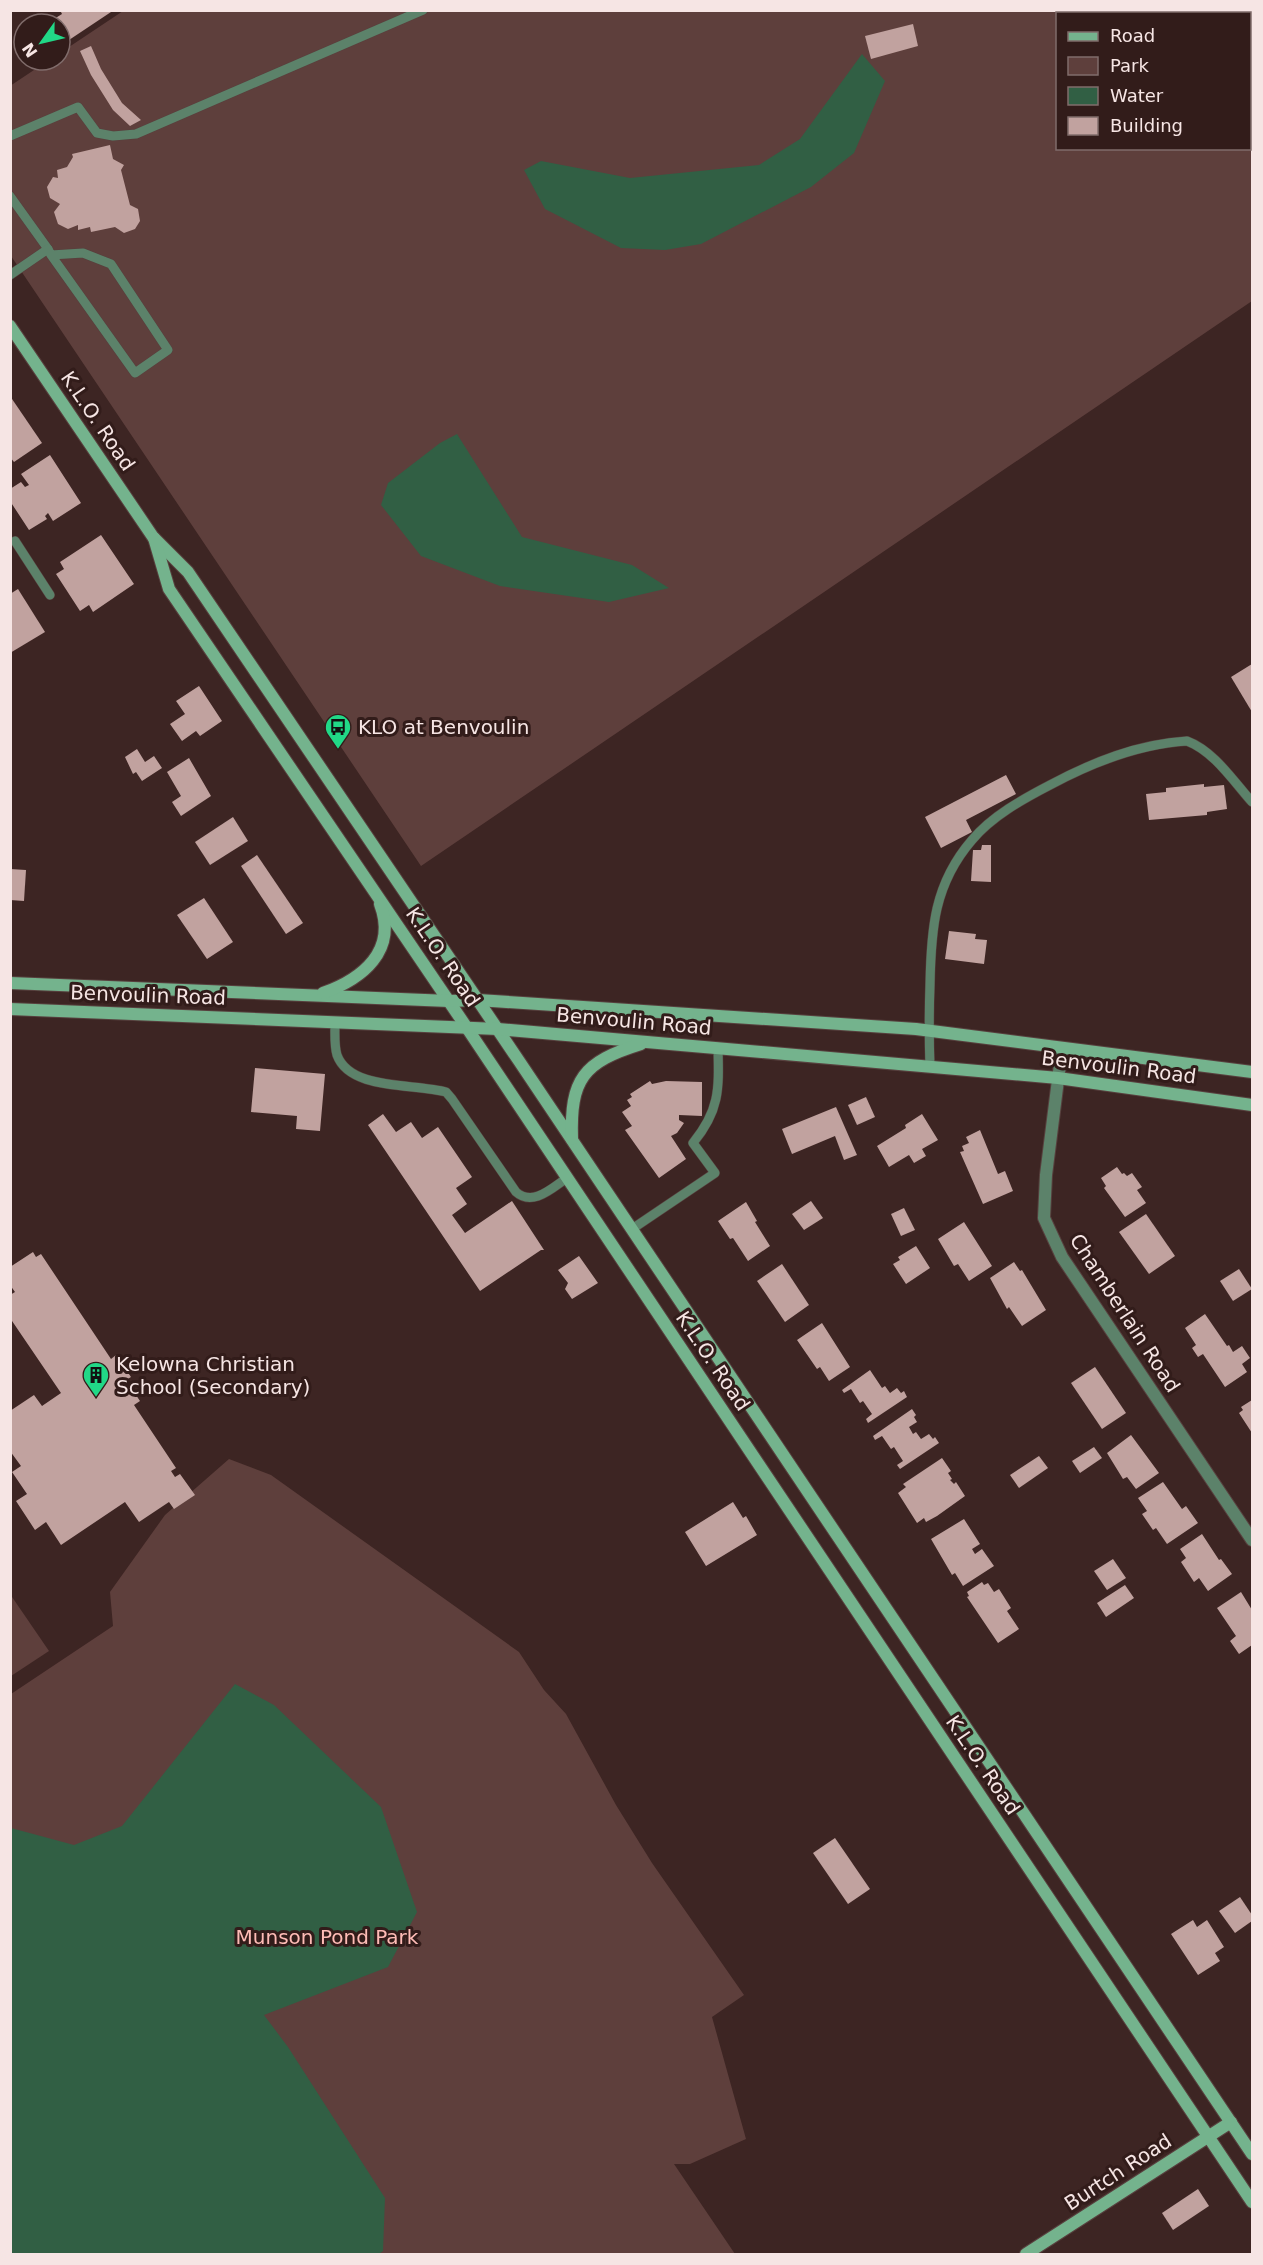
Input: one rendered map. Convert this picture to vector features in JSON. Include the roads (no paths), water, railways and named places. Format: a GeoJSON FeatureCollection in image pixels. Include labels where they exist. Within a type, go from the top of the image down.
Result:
{"type":"FeatureCollection","features":[{"type":"Feature","properties":{"kind":"main road","name":"K.L.O. Road"},"geometry":{"type":"LineString","coordinates":[[10,326],[153,537],[188,572],[498,1029],[1252,2154]]}},
{"type":"Feature","properties":{"kind":"main road","name":"K.L.O. Road"},"geometry":{"type":"LineString","coordinates":[[153,537],[169,589],[449,1001],[1252,2202]]}},
{"type":"Feature","properties":{"kind":"main road"},"geometry":{"type":"LineString","coordinates":[[317,996],[356,978],[373,962],[382,944],[384,928],[383,913],[376,894]]}},
{"type":"Feature","properties":{"kind":"main road","name":"Benvoulin Road"},"geometry":{"type":"LineString","coordinates":[[10,983],[449,1001],[478,1000],[928,1031],[1252,1072]]}},
{"type":"Feature","properties":{"kind":"main road","name":"Benvoulin Road"},"geometry":{"type":"LineString","coordinates":[[10,1009],[498,1029],[1058,1078],[1252,1105]]}},
{"type":"Feature","properties":{"kind":"main road"},"geometry":{"type":"LineString","coordinates":[[572,1140],[571,1111],[575,1091],[584,1075],[600,1061],[617,1052],[648,1042]]}},
{"type":"Feature","properties":{"kind":"main road","name":"Burtch Road"},"geometry":{"type":"LineString","coordinates":[[1026,2254],[1231,2122]]}},
{"type":"Feature","properties":{"kind":"street","name":"Chamberlain Road"},"geometry":{"type":"LineString","coordinates":[[1062,1048],[1046,1175],[1044,1218],[1062,1257],[1252,1540]]}},
{"type":"Feature","properties":{"kind":"lane"},"geometry":{"type":"LineString","coordinates":[[10,136],[78,107],[98,133],[136,134],[423,10]]}},
{"type":"Feature","properties":{"kind":"lane"},"geometry":{"type":"LineString","coordinates":[[10,196],[49,252],[135,373],[168,350],[111,264],[83,253],[49,252],[10,275]]}},
{"type":"Feature","properties":{"kind":"lane"},"geometry":{"type":"LineString","coordinates":[[12,540],[50,595]]}},
{"type":"Feature","properties":{"kind":"lane"},"geometry":{"type":"LineString","coordinates":[[930,1067],[928,1031],[931,933],[940,894],[954,863],[973,838],[1001,813],[1032,794],[1104,758],[1126,751],[1187,741],[1197,745],[1208,755],[1252,802]]}},
{"type":"Feature","properties":{"kind":"lane"},"geometry":{"type":"LineString","coordinates":[[335,1022],[335,1048],[340,1062],[346,1068],[364,1079],[446,1092],[516,1192],[522,1197],[536,1197],[567,1178]]}},
{"type":"Feature","properties":{"kind":"lane"},"geometry":{"type":"LineString","coordinates":[[632,1229],[715,1173],[693,1143],[706,1127],[717,1101],[718,1048]]}},
{"type":"Feature","properties":{"kind":"water"},"geometry":{"type":"Polygon","coordinates":[[[862,54],[885,81],[854,153],[811,187],[701,244],[665,250],[621,248],[545,209],[524,170],[541,161],[630,178],[759,165],[800,139],[862,54]]]}},
{"type":"Feature","properties":{"kind":"water"},"geometry":{"type":"Polygon","coordinates":[[[457,434],[522,537],[632,565],[669,588],[609,602],[500,586],[421,556],[381,505],[388,483],[440,443],[457,434]]]}},
{"type":"Feature","properties":{"kind":"water"},"geometry":{"type":"Polygon","coordinates":[[[235,1684],[274,1705],[381,1807],[417,1912],[388,1967],[264,2015],[288,2047],[385,2198],[383,2251],[379,2254],[11,2254],[11,1828],[74,1845],[122,1826],[235,1684]]]}},
{"type":"Feature","properties":{"kind":"place","name":"KLO at Benvoulin"},"geometry":{"type":"Point","coordinates":[338,750]}},
{"type":"Feature","properties":{"kind":"place","name":"Kelowna Christian School (Secondary)"},"geometry":{"type":"Point","coordinates":[96,1398]}},
{"type":"Feature","properties":{"kind":"park label","name":"Munson Pond Park"},"geometry":{"type":"Point","coordinates":[327,1937]}}]}
